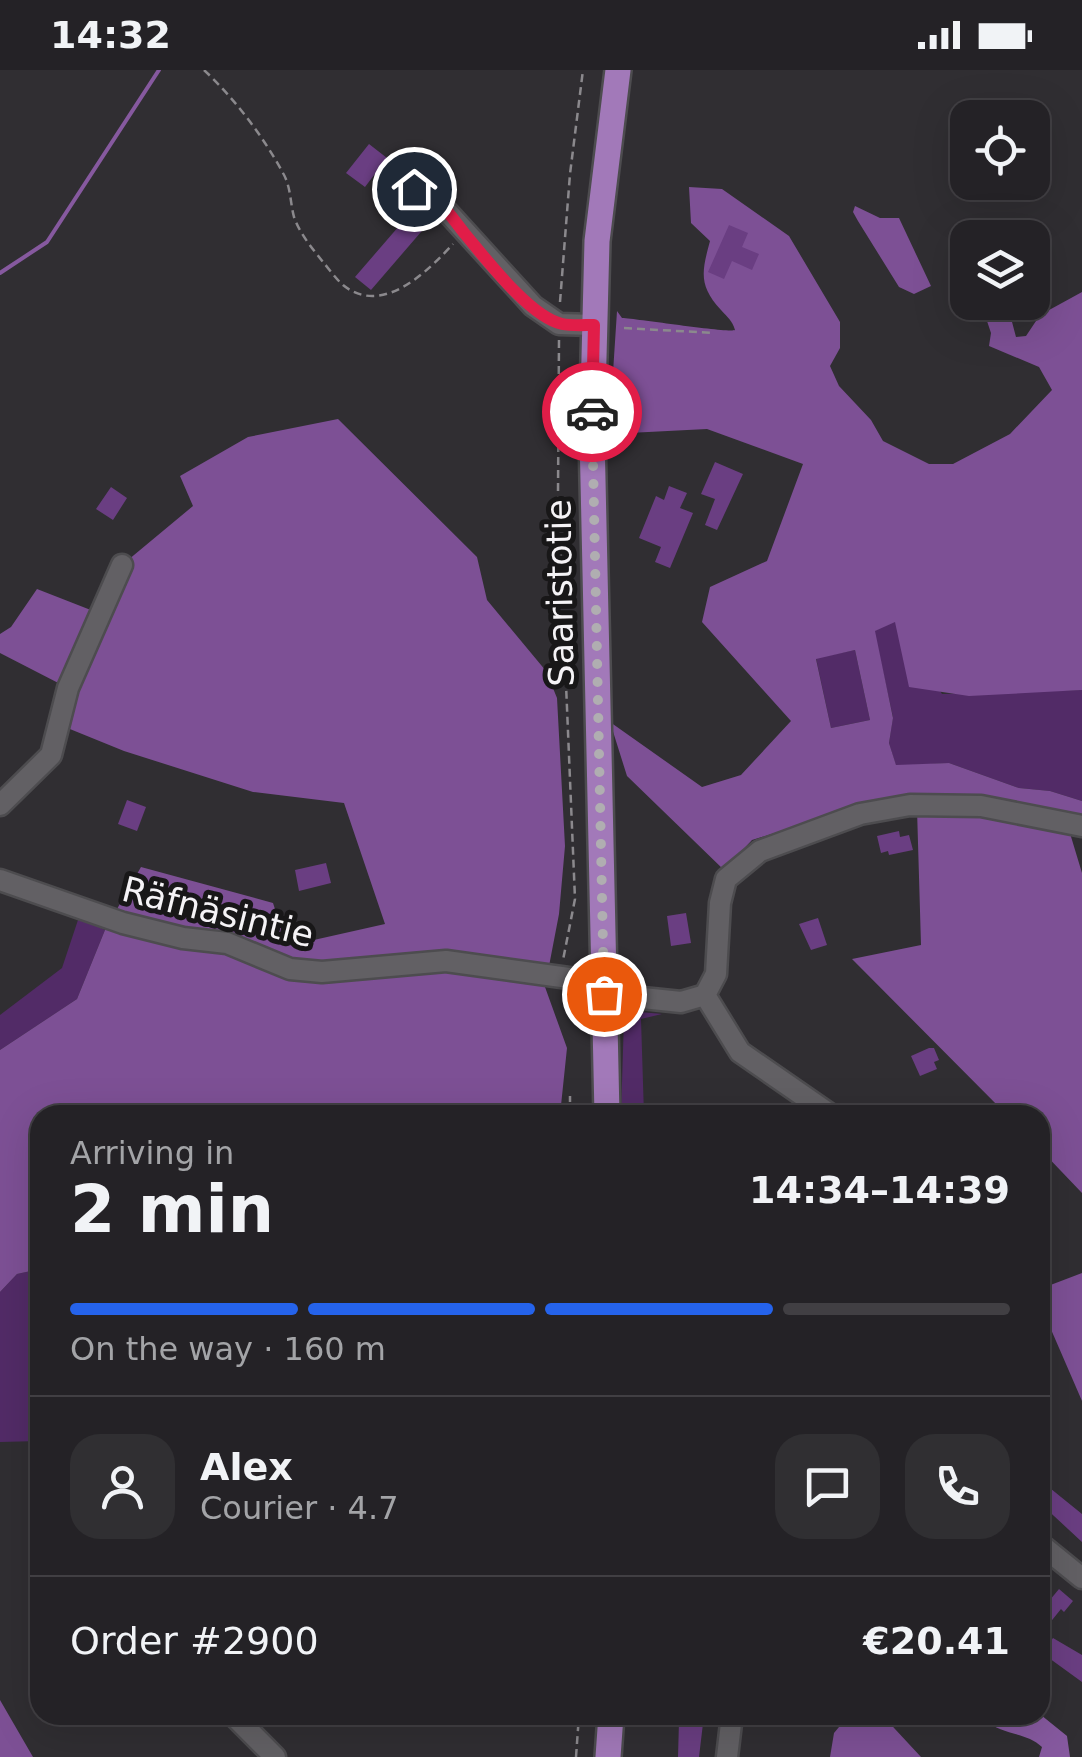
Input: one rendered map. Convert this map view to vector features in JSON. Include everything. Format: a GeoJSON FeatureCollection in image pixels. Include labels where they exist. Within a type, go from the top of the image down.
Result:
{"type":"FeatureCollection","features":[{"type":"Feature","properties":{"kind":"main road","name":"Saaristotie"},"geometry":{"type":"LineString","coordinates":[[607,1105],[592,435],[597,241],[618,70]]}},
{"type":"Feature","properties":{"kind":"main road"},"geometry":{"type":"LineString","coordinates":[[608,1757],[610,1725]]}},
{"type":"Feature","properties":{"kind":"street"},"geometry":{"type":"LineString","coordinates":[[392,198],[414,189],[432,194],[513,288],[559,324],[594,325]]}},
{"type":"Feature","properties":{"kind":"street"},"geometry":{"type":"LineString","coordinates":[[0,805],[51,755],[68,688],[122,565]]}},
{"type":"Feature","properties":{"kind":"street"},"geometry":{"type":"LineString","coordinates":[[816,1105],[740,1052],[704,995],[716,974],[726,879],[760,851],[860,814],[910,805],[981,806],[1082,826]]}},
{"type":"Feature","properties":{"kind":"street","name":"Räfnäsintie"},"geometry":{"type":"LineString","coordinates":[[0,880],[124,923],[183,938],[227,942],[290,969],[322,972],[446,961],[560,977],[682,1002],[704,995]]}},
{"type":"Feature","properties":{"kind":"street"},"geometry":{"type":"LineString","coordinates":[[1050,1552],[1082,1578]]}},
{"type":"Feature","properties":{"kind":"street"},"geometry":{"type":"LineString","coordinates":[[244,1725],[274,1757]]}},
{"type":"Feature","properties":{"kind":"street"},"geometry":{"type":"LineString","coordinates":[[727,1757],[731,1725]]}},
{"type":"Feature","properties":{"kind":"path"},"geometry":{"type":"LineString","coordinates":[[204,70],[220,85],[283,172],[301,230],[343,285],[363,296],[386,294],[408,285],[464,232]]}},
{"type":"Feature","properties":{"kind":"path"},"geometry":{"type":"LineString","coordinates":[[560,977],[575,899],[558,494],[559,324],[570,174],[583,70]]}},
{"type":"Feature","properties":{"kind":"path"},"geometry":{"type":"LineString","coordinates":[[624,328],[714,333]]}},
{"type":"Feature","properties":{"kind":"path"},"geometry":{"type":"LineString","coordinates":[[570,1096],[570,1105]]}},
{"type":"Feature","properties":{"kind":"path"},"geometry":{"type":"LineString","coordinates":[[576,1757],[578,1725]]}},
{"type":"Feature","properties":{"kind":"shaded area"},"geometry":{"type":"Polygon","coordinates":[[[689,187],[722,189],[789,236],[840,322],[840,348],[830,366],[839,386],[871,420],[883,441],[929,464],[953,464],[1010,434],[1052,390],[1039,367],[989,346],[991,333],[987,320],[1012,320],[1016,337],[1026,336],[1037,320],[1050,320],[1050,310],[1082,292],[1082,690],[969,696],[909,687],[895,622],[875,631],[893,718],[889,743],[896,765],[949,763],[1019,788],[1050,791],[1082,801],[1082,820],[860,807],[752,840],[724,870],[627,776],[610,722],[702,787],[741,775],[791,721],[702,622],[710,587],[767,561],[803,464],[707,429],[609,434],[617,311],[622,318],[735,330],[705,285],[710,241],[691,223],[689,187]],[[855,650],[816,659],[831,728],[870,720],[855,650]]]}},
{"type":"Feature","properties":{"kind":"shaded area"},"geometry":{"type":"Polygon","coordinates":[[[855,206],[880,218],[899,218],[931,286],[914,294],[899,287],[853,212],[855,206]]]}},
{"type":"Feature","properties":{"kind":"shaded area"},"geometry":{"type":"Polygon","coordinates":[[[338,419],[477,557],[487,600],[546,671],[557,698],[565,846],[559,914],[545,987],[567,1048],[561,1105],[30,1105],[30,1271],[17,1274],[0,1292],[0,1050],[77,999],[105,930],[141,867],[273,903],[287,946],[385,924],[344,803],[253,792],[124,751],[60,725],[68,688],[0,653],[0,634],[11,627],[37,589],[101,614],[122,565],[193,506],[180,476],[248,437],[338,419]]]}},
{"type":"Feature","properties":{"kind":"shaded area"},"geometry":{"type":"Polygon","coordinates":[[[895,621],[942,694],[1082,690],[1082,801],[1050,791],[1019,788],[949,763],[896,766],[889,743],[893,717],[874,631],[895,621]]]}},
{"type":"Feature","properties":{"kind":"shaded area"},"geometry":{"type":"Polygon","coordinates":[[[855,650],[870,720],[831,728],[816,658],[855,650]]]}},
{"type":"Feature","properties":{"kind":"shaded area"},"geometry":{"type":"Polygon","coordinates":[[[917,809],[971,811],[1069,830],[1082,873],[1082,1193],[1050,1159],[1050,1105],[997,1105],[852,959],[921,945],[917,809]]]}},
{"type":"Feature","properties":{"kind":"shaded area"},"geometry":{"type":"Polygon","coordinates":[[[79,917],[105,930],[77,999],[0,1050],[0,1015],[62,968],[79,917]]]}},
{"type":"Feature","properties":{"kind":"shaded area"},"geometry":{"type":"Polygon","coordinates":[[[629,1011],[662,1014],[641,1019],[644,1105],[621,1105],[624,1018],[629,1011]]]}},
{"type":"Feature","properties":{"kind":"shaded area"},"geometry":{"type":"Polygon","coordinates":[[[30,1271],[30,1441],[0,1442],[0,1292],[17,1274],[30,1271]]]}},
{"type":"Feature","properties":{"kind":"shaded area"},"geometry":{"type":"Polygon","coordinates":[[[1082,1273],[1082,1401],[1050,1327],[1050,1285],[1082,1273]]]}},
{"type":"Feature","properties":{"kind":"shaded area"},"geometry":{"type":"Polygon","coordinates":[[[0,1700],[33,1757],[0,1757],[0,1700]]]}},
{"type":"Feature","properties":{"kind":"shaded area"},"geometry":{"type":"Polygon","coordinates":[[[1050,1722],[1067,1736],[1070,1757],[1039,1757],[1042,1747],[1036,1742],[992,1725],[1050,1722]]]}},
{"type":"Feature","properties":{"kind":"shaded area"},"geometry":{"type":"Polygon","coordinates":[[[841,1725],[891,1725],[921,1757],[830,1757],[834,1733],[841,1725]]]}},
{"type":"Feature","properties":{"kind":"building"},"geometry":{"type":"Polygon","coordinates":[[[369,144],[387,158],[365,187],[346,173],[369,144]]]}},
{"type":"Feature","properties":{"kind":"building"},"geometry":{"type":"Polygon","coordinates":[[[412,211],[427,225],[371,290],[355,277],[412,211]]]}},
{"type":"Feature","properties":{"kind":"building"},"geometry":{"type":"Polygon","coordinates":[[[729,225],[748,233],[742,247],[759,254],[752,270],[732,261],[724,279],[708,272],[729,225]]]}},
{"type":"Feature","properties":{"kind":"building"},"geometry":{"type":"Polygon","coordinates":[[[715,462],[743,474],[717,530],[705,525],[715,499],[701,494],[715,462]]]}},
{"type":"Feature","properties":{"kind":"building"},"geometry":{"type":"Polygon","coordinates":[[[669,486],[687,493],[680,508],[693,513],[670,568],[655,562],[661,547],[639,538],[656,496],[664,500],[669,486]]]}},
{"type":"Feature","properties":{"kind":"building"},"geometry":{"type":"Polygon","coordinates":[[[111,487],[127,498],[113,520],[96,509],[111,487]]]}},
{"type":"Feature","properties":{"kind":"building"},"geometry":{"type":"Polygon","coordinates":[[[127,800],[146,807],[137,831],[118,824],[127,800]]]}},
{"type":"Feature","properties":{"kind":"building"},"geometry":{"type":"Polygon","coordinates":[[[899,831],[900,837],[909,835],[913,850],[881,853],[877,836],[899,831]]]}},
{"type":"Feature","properties":{"kind":"building"},"geometry":{"type":"Polygon","coordinates":[[[326,863],[331,883],[299,891],[295,870],[326,863]]]}},
{"type":"Feature","properties":{"kind":"building"},"geometry":{"type":"Polygon","coordinates":[[[686,913],[691,943],[671,946],[667,916],[686,913]]]}},
{"type":"Feature","properties":{"kind":"building"},"geometry":{"type":"Polygon","coordinates":[[[818,918],[827,945],[811,950],[799,924],[818,918]]]}},
{"type":"Feature","properties":{"kind":"building"},"geometry":{"type":"Polygon","coordinates":[[[934,1048],[939,1060],[934,1062],[937,1069],[920,1076],[911,1056],[934,1048]]]}},
{"type":"Feature","properties":{"kind":"building"},"geometry":{"type":"Polygon","coordinates":[[[1050,1488],[1082,1514],[1082,1542],[1050,1512],[1050,1488]]]}},
{"type":"Feature","properties":{"kind":"building"},"geometry":{"type":"Polygon","coordinates":[[[1059,1589],[1073,1601],[1050,1623],[1050,1600],[1059,1589]]]}},
{"type":"Feature","properties":{"kind":"building"},"geometry":{"type":"Polygon","coordinates":[[[1053,1638],[1082,1655],[1082,1682],[1050,1659],[1053,1638]]]}},
{"type":"Feature","properties":{"kind":"building"},"geometry":{"type":"Polygon","coordinates":[[[679,1725],[703,1725],[699,1757],[678,1757],[679,1725]]]}},
{"type":"Feature","properties":{"kind":"waterway"},"geometry":{"type":"LineString","coordinates":[[0,273],[47,242],[159,70]]}},
{"type":"Feature","properties":{"kind":"way so far"},"geometry":{"type":"LineString","coordinates":[[592,412],[604,994]]}},
{"type":"Feature","properties":{"kind":"route"},"geometry":{"type":"LineString","coordinates":[[414,189],[432,194],[445,206],[532,306],[559,324],[594,325],[592,412]]}}]}
